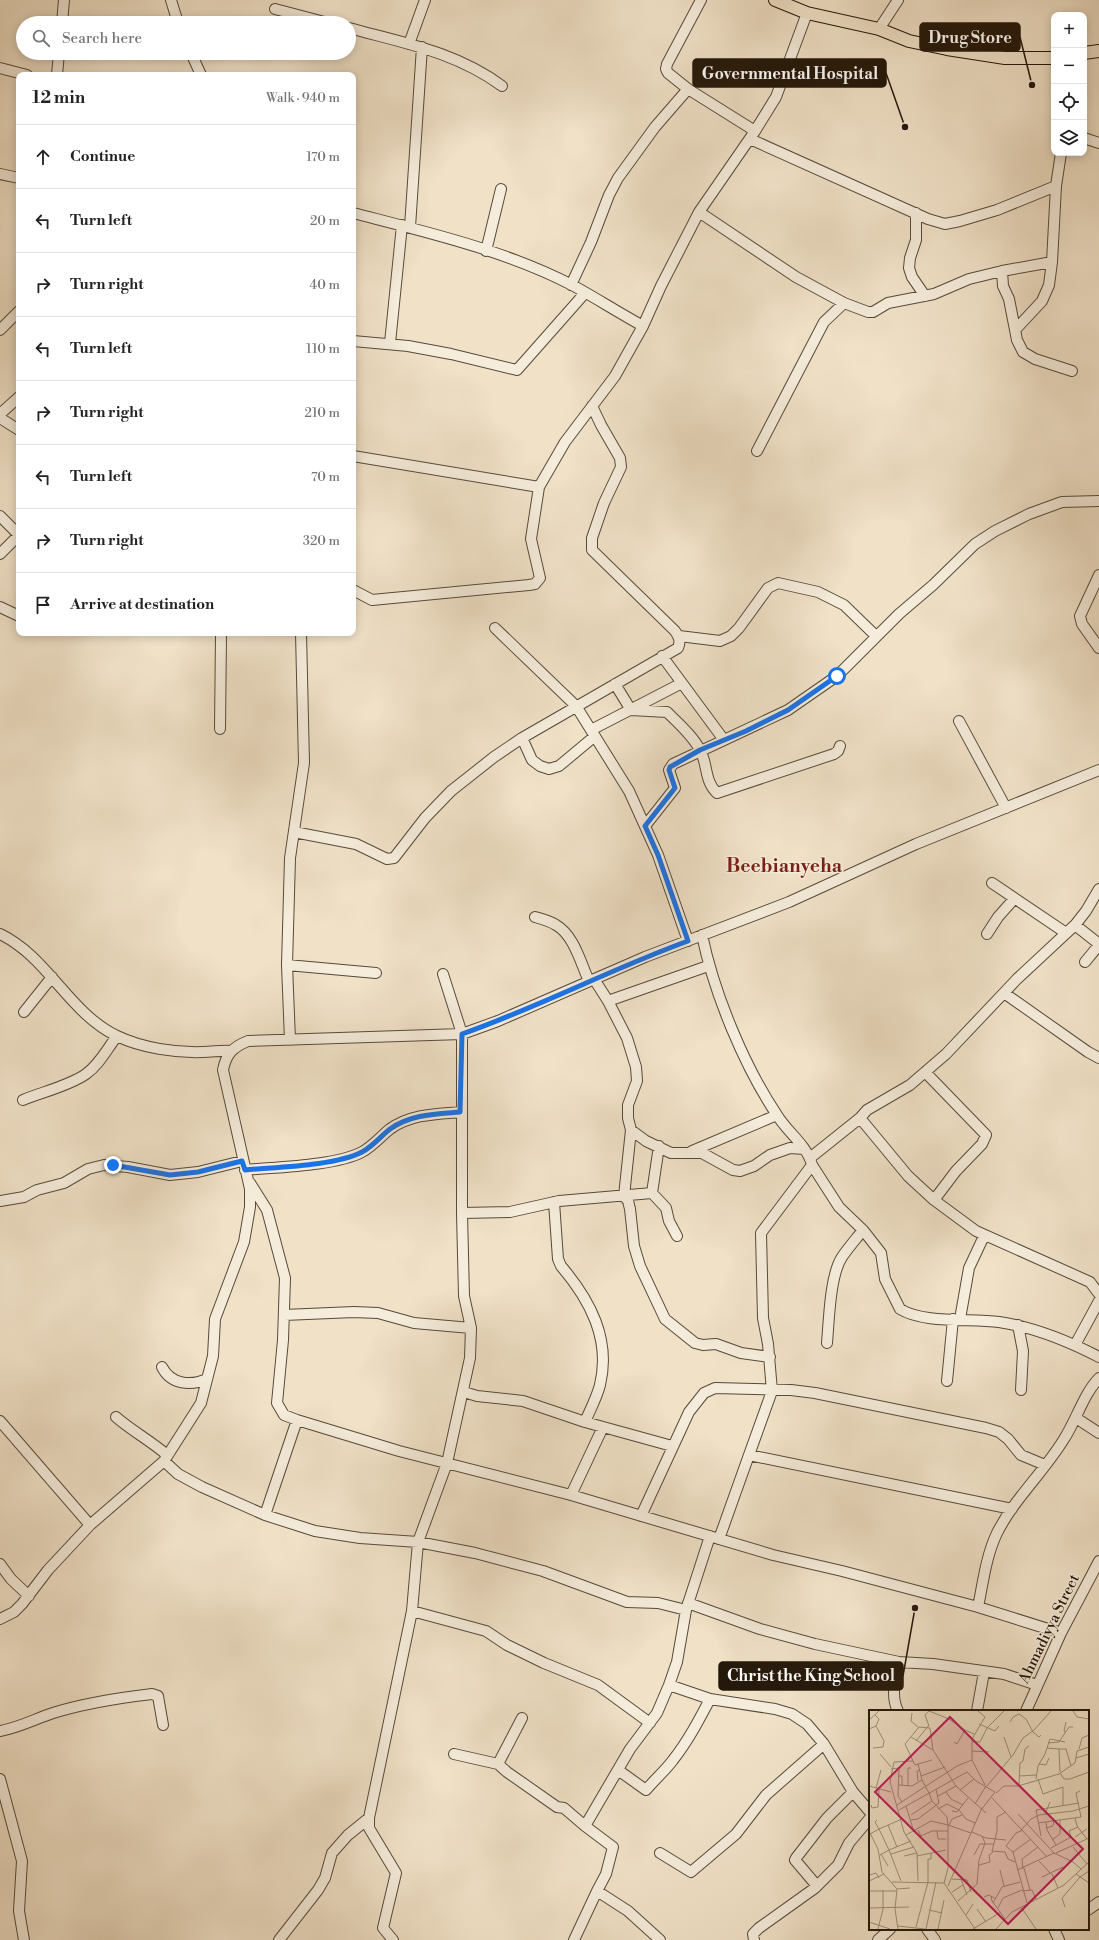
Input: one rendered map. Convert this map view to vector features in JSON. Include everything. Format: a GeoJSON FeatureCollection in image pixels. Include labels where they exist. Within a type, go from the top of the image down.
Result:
{"type":"FeatureCollection","features":[{"type":"Feature","properties":{"kind":"main road"},"geometry":{"type":"LineString","coordinates":[[775,0],[807,13],[879,29],[909,41],[979,55],[1031,59],[1051,58]]}},
{"type":"Feature","properties":{"kind":"main road"},"geometry":{"type":"LineString","coordinates":[[1087,53],[1099,51]]}},
{"type":"Feature","properties":{"kind":"street"},"geometry":{"type":"LineString","coordinates":[[63,16],[64,0]]}},
{"type":"Feature","properties":{"kind":"street"},"geometry":{"type":"LineString","coordinates":[[171,0],[176,16]]}},
{"type":"Feature","properties":{"kind":"street"},"geometry":{"type":"LineString","coordinates":[[409,44],[425,0]]}},
{"type":"Feature","properties":{"kind":"street"},"geometry":{"type":"LineString","coordinates":[[701,0],[667,64],[666,69],[668,74],[753,135],[916,213],[945,224],[997,210],[1056,186]]}},
{"type":"Feature","properties":{"kind":"street"},"geometry":{"type":"LineString","coordinates":[[879,29],[898,0]]}},
{"type":"Feature","properties":{"kind":"street"},"geometry":{"type":"LineString","coordinates":[[275,9],[302,16]]}},
{"type":"Feature","properties":{"kind":"street"},"geometry":{"type":"LineString","coordinates":[[356,592],[372,600],[535,584],[540,578],[531,539],[540,487],[565,442],[615,376],[643,326],[661,286],[699,212],[753,135],[776,96],[807,13]]}},
{"type":"Feature","properties":{"kind":"street"},"geometry":{"type":"LineString","coordinates":[[356,30],[422,47],[459,60],[484,72],[502,86]]}},
{"type":"Feature","properties":{"kind":"street"},"geometry":{"type":"LineString","coordinates":[[390,343],[406,226],[422,47]]}},
{"type":"Feature","properties":{"kind":"street"},"geometry":{"type":"LineString","coordinates":[[58,72],[59,60]]}},
{"type":"Feature","properties":{"kind":"street"},"geometry":{"type":"LineString","coordinates":[[194,60],[200,72]]}},
{"type":"Feature","properties":{"kind":"street"},"geometry":{"type":"LineString","coordinates":[[0,68],[16,72]]}},
{"type":"Feature","properties":{"kind":"street"},"geometry":{"type":"LineString","coordinates":[[571,285],[591,242],[609,195],[618,178],[655,127],[688,89]]}},
{"type":"Feature","properties":{"kind":"street"},"geometry":{"type":"LineString","coordinates":[[1087,139],[1099,143]]}},
{"type":"Feature","properties":{"kind":"street"},"geometry":{"type":"LineString","coordinates":[[1016,328],[1042,301],[1049,285],[1052,262],[1056,186],[1061,156]]}},
{"type":"Feature","properties":{"kind":"street"},"geometry":{"type":"LineString","coordinates":[[0,174],[16,177]]}},
{"type":"Feature","properties":{"kind":"street"},"geometry":{"type":"LineString","coordinates":[[486,251],[501,189]]}},
{"type":"Feature","properties":{"kind":"street"},"geometry":{"type":"LineString","coordinates":[[699,212],[796,277],[844,303],[868,312],[873,312],[888,303],[934,294],[970,279],[1002,271],[1052,262]]}},
{"type":"Feature","properties":{"kind":"street"},"geometry":{"type":"LineString","coordinates":[[916,213],[916,240],[910,258],[909,268],[912,277],[925,296]]}},
{"type":"Feature","properties":{"kind":"street"},"geometry":{"type":"LineString","coordinates":[[356,214],[406,226],[523,264],[571,285],[643,326]]}},
{"type":"Feature","properties":{"kind":"street"},"geometry":{"type":"LineString","coordinates":[[1002,271],[1003,286],[1009,299],[1016,328],[1017,340],[1023,352],[1035,359],[1072,371]]}},
{"type":"Feature","properties":{"kind":"street"},"geometry":{"type":"LineString","coordinates":[[356,340],[390,343],[451,354],[517,370],[585,293]]}},
{"type":"Feature","properties":{"kind":"street"},"geometry":{"type":"LineString","coordinates":[[757,451],[824,322],[844,303]]}},
{"type":"Feature","properties":{"kind":"street"},"geometry":{"type":"LineString","coordinates":[[0,330],[16,314]]}},
{"type":"Feature","properties":{"kind":"street"},"geometry":{"type":"LineString","coordinates":[[0,414],[16,400]]}},
{"type":"Feature","properties":{"kind":"street"},"geometry":{"type":"LineString","coordinates":[[592,406],[620,458],[621,467],[604,503],[592,538],[592,550],[679,636],[720,641],[731,636],[739,628],[768,588],[778,583],[818,592],[844,605],[876,636]]}},
{"type":"Feature","properties":{"kind":"street"},"geometry":{"type":"LineString","coordinates":[[0,418],[16,428]]}},
{"type":"Feature","properties":{"kind":"street"},"geometry":{"type":"LineString","coordinates":[[356,456],[540,487]]}},
{"type":"Feature","properties":{"kind":"street"},"geometry":{"type":"LineString","coordinates":[[645,826],[675,788],[669,770],[670,767],[700,750],[788,710],[837,676],[876,636],[933,585],[975,544],[995,531],[1029,514],[1062,502],[1099,501]]}},
{"type":"Feature","properties":{"kind":"street"},"geometry":{"type":"LineString","coordinates":[[0,516],[16,532]]}},
{"type":"Feature","properties":{"kind":"street"},"geometry":{"type":"LineString","coordinates":[[0,554],[16,538]]}},
{"type":"Feature","properties":{"kind":"street"},"geometry":{"type":"LineString","coordinates":[[1099,575],[1080,616],[1082,624],[1099,648]]}},
{"type":"Feature","properties":{"kind":"street"},"geometry":{"type":"LineString","coordinates":[[0,607],[16,615]]}},
{"type":"Feature","properties":{"kind":"street"},"geometry":{"type":"LineString","coordinates":[[495,628],[576,706],[629,791],[658,855],[688,941]]}},
{"type":"Feature","properties":{"kind":"street"},"geometry":{"type":"LineString","coordinates":[[220,729],[221,636]]}},
{"type":"Feature","properties":{"kind":"street"},"geometry":{"type":"LineString","coordinates":[[290,1040],[287,965],[290,858],[304,763],[301,636]]}},
{"type":"Feature","properties":{"kind":"street"},"geometry":{"type":"LineString","coordinates":[[294,832],[356,844],[387,859],[394,858],[425,818],[451,791],[522,738],[678,648],[680,644],[679,636]]}},
{"type":"Feature","properties":{"kind":"street"},"geometry":{"type":"LineString","coordinates":[[662,656],[724,740]]}},
{"type":"Feature","properties":{"kind":"street"},"geometry":{"type":"LineString","coordinates":[[522,738],[532,760],[549,769],[558,766],[593,733],[630,710],[682,683]]}},
{"type":"Feature","properties":{"kind":"street"},"geometry":{"type":"LineString","coordinates":[[615,684],[630,710]]}},
{"type":"Feature","properties":{"kind":"street"},"geometry":{"type":"LineString","coordinates":[[630,710],[667,712],[700,750],[710,787],[717,793],[834,754],[838,751],[840,746]]}},
{"type":"Feature","properties":{"kind":"street"},"geometry":{"type":"LineString","coordinates":[[959,721],[1006,808]]}},
{"type":"Feature","properties":{"kind":"street"},"geometry":{"type":"LineString","coordinates":[[0,1619],[14,1612],[29,1596],[48,1570],[90,1525],[165,1458],[201,1403],[213,1356],[215,1319],[246,1232],[250,1198],[223,1070],[225,1058],[239,1044],[248,1042],[290,1040],[462,1034],[498,1021],[591,980],[702,935],[789,902],[916,844],[1099,770]]}},
{"type":"Feature","properties":{"kind":"street"},"geometry":{"type":"LineString","coordinates":[[992,882],[1014,899],[1066,933]]}},
{"type":"Feature","properties":{"kind":"street"},"geometry":{"type":"LineString","coordinates":[[585,1826],[630,1749],[657,1712],[669,1685],[678,1654],[687,1607],[749,1455],[772,1391],[770,1357],[763,1318],[761,1233],[809,1157],[860,1118],[867,1110],[910,1085],[926,1073],[1004,993],[1075,925],[1086,911],[1099,889]]}},
{"type":"Feature","properties":{"kind":"street"},"geometry":{"type":"LineString","coordinates":[[987,934],[998,917],[1014,899]]}},
{"type":"Feature","properties":{"kind":"street"},"geometry":{"type":"LineString","coordinates":[[535,917],[557,925],[572,942],[591,980],[608,1001],[627,1038],[636,1067],[637,1081],[628,1105],[628,1118],[631,1130],[624,1196],[628,1201],[630,1209],[634,1246],[640,1266],[665,1319],[695,1343],[703,1345],[716,1344],[741,1353],[770,1357]]}},
{"type":"Feature","properties":{"kind":"street"},"geometry":{"type":"LineString","coordinates":[[1075,925],[1099,945],[1085,962]]}},
{"type":"Feature","properties":{"kind":"street"},"geometry":{"type":"LineString","coordinates":[[0,934],[10,939],[28,952],[86,1014],[98,1025],[117,1036],[144,1045],[172,1050],[205,1052],[221,1050],[231,1051]]}},
{"type":"Feature","properties":{"kind":"street"},"geometry":{"type":"LineString","coordinates":[[702,935],[708,966],[744,1059],[776,1115],[809,1157],[839,1207],[863,1230],[881,1253],[885,1279],[900,1309],[917,1316],[998,1322],[1018,1325],[1075,1345],[1099,1357]]}},
{"type":"Feature","properties":{"kind":"street"},"geometry":{"type":"LineString","coordinates":[[287,965],[376,973]]}},
{"type":"Feature","properties":{"kind":"street"},"geometry":{"type":"LineString","coordinates":[[608,1001],[708,966]]}},
{"type":"Feature","properties":{"kind":"street"},"geometry":{"type":"LineString","coordinates":[[394,1940],[383,1928],[396,1873],[370,1828],[369,1818],[412,1611],[418,1542],[447,1463],[464,1392],[470,1358],[471,1328],[464,1296],[460,1112],[462,1034],[443,974]]}},
{"type":"Feature","properties":{"kind":"street"},"geometry":{"type":"LineString","coordinates":[[24,1012],[52,977]]}},
{"type":"Feature","properties":{"kind":"street"},"geometry":{"type":"LineString","coordinates":[[1004,993],[1088,1052],[1099,1058]]}},
{"type":"Feature","properties":{"kind":"street"},"geometry":{"type":"LineString","coordinates":[[23,1100],[73,1081],[86,1074],[99,1062],[117,1036]]}},
{"type":"Feature","properties":{"kind":"street"},"geometry":{"type":"LineString","coordinates":[[926,1073],[986,1136],[982,1144],[956,1171],[934,1200]]}},
{"type":"Feature","properties":{"kind":"street"},"geometry":{"type":"LineString","coordinates":[[0,1201],[24,1197],[37,1190],[64,1183],[88,1169],[104,1165],[128,1167],[170,1175],[328,1162],[362,1152],[390,1129],[404,1120],[419,1116],[460,1112]]}},
{"type":"Feature","properties":{"kind":"street"},"geometry":{"type":"LineString","coordinates":[[687,1153],[776,1115]]}},
{"type":"Feature","properties":{"kind":"street"},"geometry":{"type":"LineString","coordinates":[[860,1118],[908,1176],[934,1200],[984,1236],[1090,1282],[1099,1294]]}},
{"type":"Feature","properties":{"kind":"street"},"geometry":{"type":"LineString","coordinates":[[631,1130],[646,1141],[671,1153],[702,1153],[733,1170],[740,1171],[754,1166],[770,1154],[790,1148],[809,1157]]}},
{"type":"Feature","properties":{"kind":"street"},"geometry":{"type":"LineString","coordinates":[[652,1193],[659,1146]]}},
{"type":"Feature","properties":{"kind":"street"},"geometry":{"type":"LineString","coordinates":[[245,1170],[267,1210],[285,1278],[283,1340],[277,1402],[284,1415],[398,1451],[571,1495],[774,1555],[978,1607],[1061,1634]]}},
{"type":"Feature","properties":{"kind":"street"},"geometry":{"type":"LineString","coordinates":[[462,1213],[510,1212],[554,1202],[652,1193]]}},
{"type":"Feature","properties":{"kind":"street"},"geometry":{"type":"LineString","coordinates":[[652,1193],[666,1208],[669,1221],[677,1236]]}},
{"type":"Feature","properties":{"kind":"street"},"geometry":{"type":"LineString","coordinates":[[554,1202],[558,1259],[561,1266],[589,1306],[599,1328],[602,1351],[600,1385],[585,1422]]}},
{"type":"Feature","properties":{"kind":"street"},"geometry":{"type":"LineString","coordinates":[[827,1343],[833,1289],[838,1266],[842,1257],[863,1230]]}},
{"type":"Feature","properties":{"kind":"street"},"geometry":{"type":"LineString","coordinates":[[947,1381],[957,1319],[969,1268],[984,1236]]}},
{"type":"Feature","properties":{"kind":"street"},"geometry":{"type":"LineString","coordinates":[[1075,1345],[1099,1301]]}},
{"type":"Feature","properties":{"kind":"street"},"geometry":{"type":"LineString","coordinates":[[284,1315],[354,1312],[378,1313],[414,1323],[471,1328]]}},
{"type":"Feature","properties":{"kind":"street"},"geometry":{"type":"LineString","coordinates":[[1018,1325],[1023,1352],[1021,1390]]}},
{"type":"Feature","properties":{"kind":"street"},"geometry":{"type":"LineString","coordinates":[[162,1367],[166,1374],[171,1378],[183,1383],[192,1384],[207,1379]]}},
{"type":"Feature","properties":{"kind":"street"},"geometry":{"type":"LineString","coordinates":[[978,1607],[991,1548],[997,1533],[1012,1509],[1064,1440],[1084,1399],[1099,1378]]}},
{"type":"Feature","properties":{"kind":"street"},"geometry":{"type":"LineString","coordinates":[[641,1516],[672,1446],[690,1412],[704,1393],[715,1388],[772,1391],[791,1390],[815,1393],[986,1428],[999,1432],[1008,1439],[1021,1455],[1045,1465]]}},
{"type":"Feature","properties":{"kind":"street"},"geometry":{"type":"LineString","coordinates":[[464,1392],[477,1396],[523,1401],[585,1422],[672,1446]]}},
{"type":"Feature","properties":{"kind":"street"},"geometry":{"type":"LineString","coordinates":[[116,1417],[128,1427],[153,1443],[178,1474],[202,1488],[265,1514],[314,1531],[360,1538],[418,1542],[475,1553],[543,1572],[627,1602],[687,1607],[801,1640],[900,1662],[933,1664],[1004,1674],[1037,1685]]}},
{"type":"Feature","properties":{"kind":"street"},"geometry":{"type":"LineString","coordinates":[[1076,1418],[1099,1433]]}},
{"type":"Feature","properties":{"kind":"street"},"geometry":{"type":"LineString","coordinates":[[265,1514],[297,1420]]}},
{"type":"Feature","properties":{"kind":"street"},"geometry":{"type":"LineString","coordinates":[[0,1421],[90,1525]]}},
{"type":"Feature","properties":{"kind":"street"},"geometry":{"type":"LineString","coordinates":[[571,1495],[603,1427]]}},
{"type":"Feature","properties":{"kind":"street"},"geometry":{"type":"LineString","coordinates":[[749,1455],[1012,1509]]}},
{"type":"Feature","properties":{"kind":"street","name":"Ahmadiyya Street"},"geometry":{"type":"LineString","coordinates":[[1026,1710],[1061,1634],[1099,1561]]}},
{"type":"Feature","properties":{"kind":"street"},"geometry":{"type":"LineString","coordinates":[[0,1564],[11,1579],[29,1596]]}},
{"type":"Feature","properties":{"kind":"street"},"geometry":{"type":"LineString","coordinates":[[412,1611],[486,1632],[507,1645],[544,1663],[598,1685],[650,1722]]}},
{"type":"Feature","properties":{"kind":"street"},"geometry":{"type":"LineString","coordinates":[[897,1710],[894,1704],[893,1694],[900,1662]]}},
{"type":"Feature","properties":{"kind":"street"},"geometry":{"type":"LineString","coordinates":[[977,1710],[984,1672]]}},
{"type":"Feature","properties":{"kind":"street"},"geometry":{"type":"LineString","coordinates":[[669,1685],[710,1699],[775,1709],[792,1714],[807,1724],[824,1744],[853,1792],[869,1811]]}},
{"type":"Feature","properties":{"kind":"street"},"geometry":{"type":"LineString","coordinates":[[0,1731],[10,1729],[53,1713],[111,1698],[152,1694],[158,1696],[160,1701],[163,1725]]}},
{"type":"Feature","properties":{"kind":"street"},"geometry":{"type":"LineString","coordinates":[[618,1770],[646,1790],[674,1760],[698,1724],[710,1699]]}},
{"type":"Feature","properties":{"kind":"street"},"geometry":{"type":"LineString","coordinates":[[498,1764],[522,1718]]}},
{"type":"Feature","properties":{"kind":"street"},"geometry":{"type":"LineString","coordinates":[[660,1853],[690,1872],[736,1834],[766,1795],[824,1744]]}},
{"type":"Feature","properties":{"kind":"street"},"geometry":{"type":"LineString","coordinates":[[454,1754],[498,1764],[557,1807],[564,1808],[612,1847],[609,1864],[574,1940]]}},
{"type":"Feature","properties":{"kind":"street"},"geometry":{"type":"LineString","coordinates":[[0,1779],[22,1861],[19,1911],[24,1940]]}},
{"type":"Feature","properties":{"kind":"street"},"geometry":{"type":"LineString","coordinates":[[817,1886],[796,1858],[827,1818],[853,1792]]}},
{"type":"Feature","properties":{"kind":"street"},"geometry":{"type":"LineString","coordinates":[[279,1940],[318,1890],[335,1850],[348,1835],[369,1818]]}},
{"type":"Feature","properties":{"kind":"street"},"geometry":{"type":"LineString","coordinates":[[754,1940],[753,1934],[759,1928],[817,1886],[841,1861],[849,1844],[869,1819]]}},
{"type":"Feature","properties":{"kind":"street"},"geometry":{"type":"LineString","coordinates":[[597,1891],[628,1911],[660,1940]]}},
{"type":"Feature","properties":{"kind":"street"},"geometry":{"type":"LineString","coordinates":[[1089,1909],[1099,1902]]}},
{"type":"Feature","properties":{"kind":"street"},"geometry":{"type":"LineString","coordinates":[[878,1940],[889,1930]]}},
{"type":"Feature","properties":{"kind":"street"},"geometry":{"type":"LineString","coordinates":[[928,1930],[935,1940]]}},
{"type":"Feature","properties":{"kind":"place","name":"Drug Store"},"geometry":{"type":"Point","coordinates":[1032,85]}},
{"type":"Feature","properties":{"kind":"place","name":"Governmental Hospital"},"geometry":{"type":"Point","coordinates":[905,127]}},
{"type":"Feature","properties":{"kind":"place","name":"Christ the King School"},"geometry":{"type":"Point","coordinates":[915,1608]}},
{"type":"Feature","properties":{"kind":"district","name":"Beebianyeha"},"geometry":{"type":"Point","coordinates":[784,866]}},
{"type":"Feature","properties":{"kind":"route"},"geometry":{"type":"LineString","coordinates":[[113,1165],[170,1175],[198,1172],[242,1161],[245,1170],[328,1162],[362,1152],[370,1147],[390,1129],[404,1120],[419,1116],[460,1112],[462,1034],[498,1021],[644,957],[688,941],[658,855],[645,826],[675,788],[674,781],[670,775],[670,767],[700,750],[746,731],[788,710],[837,676]]}}]}
